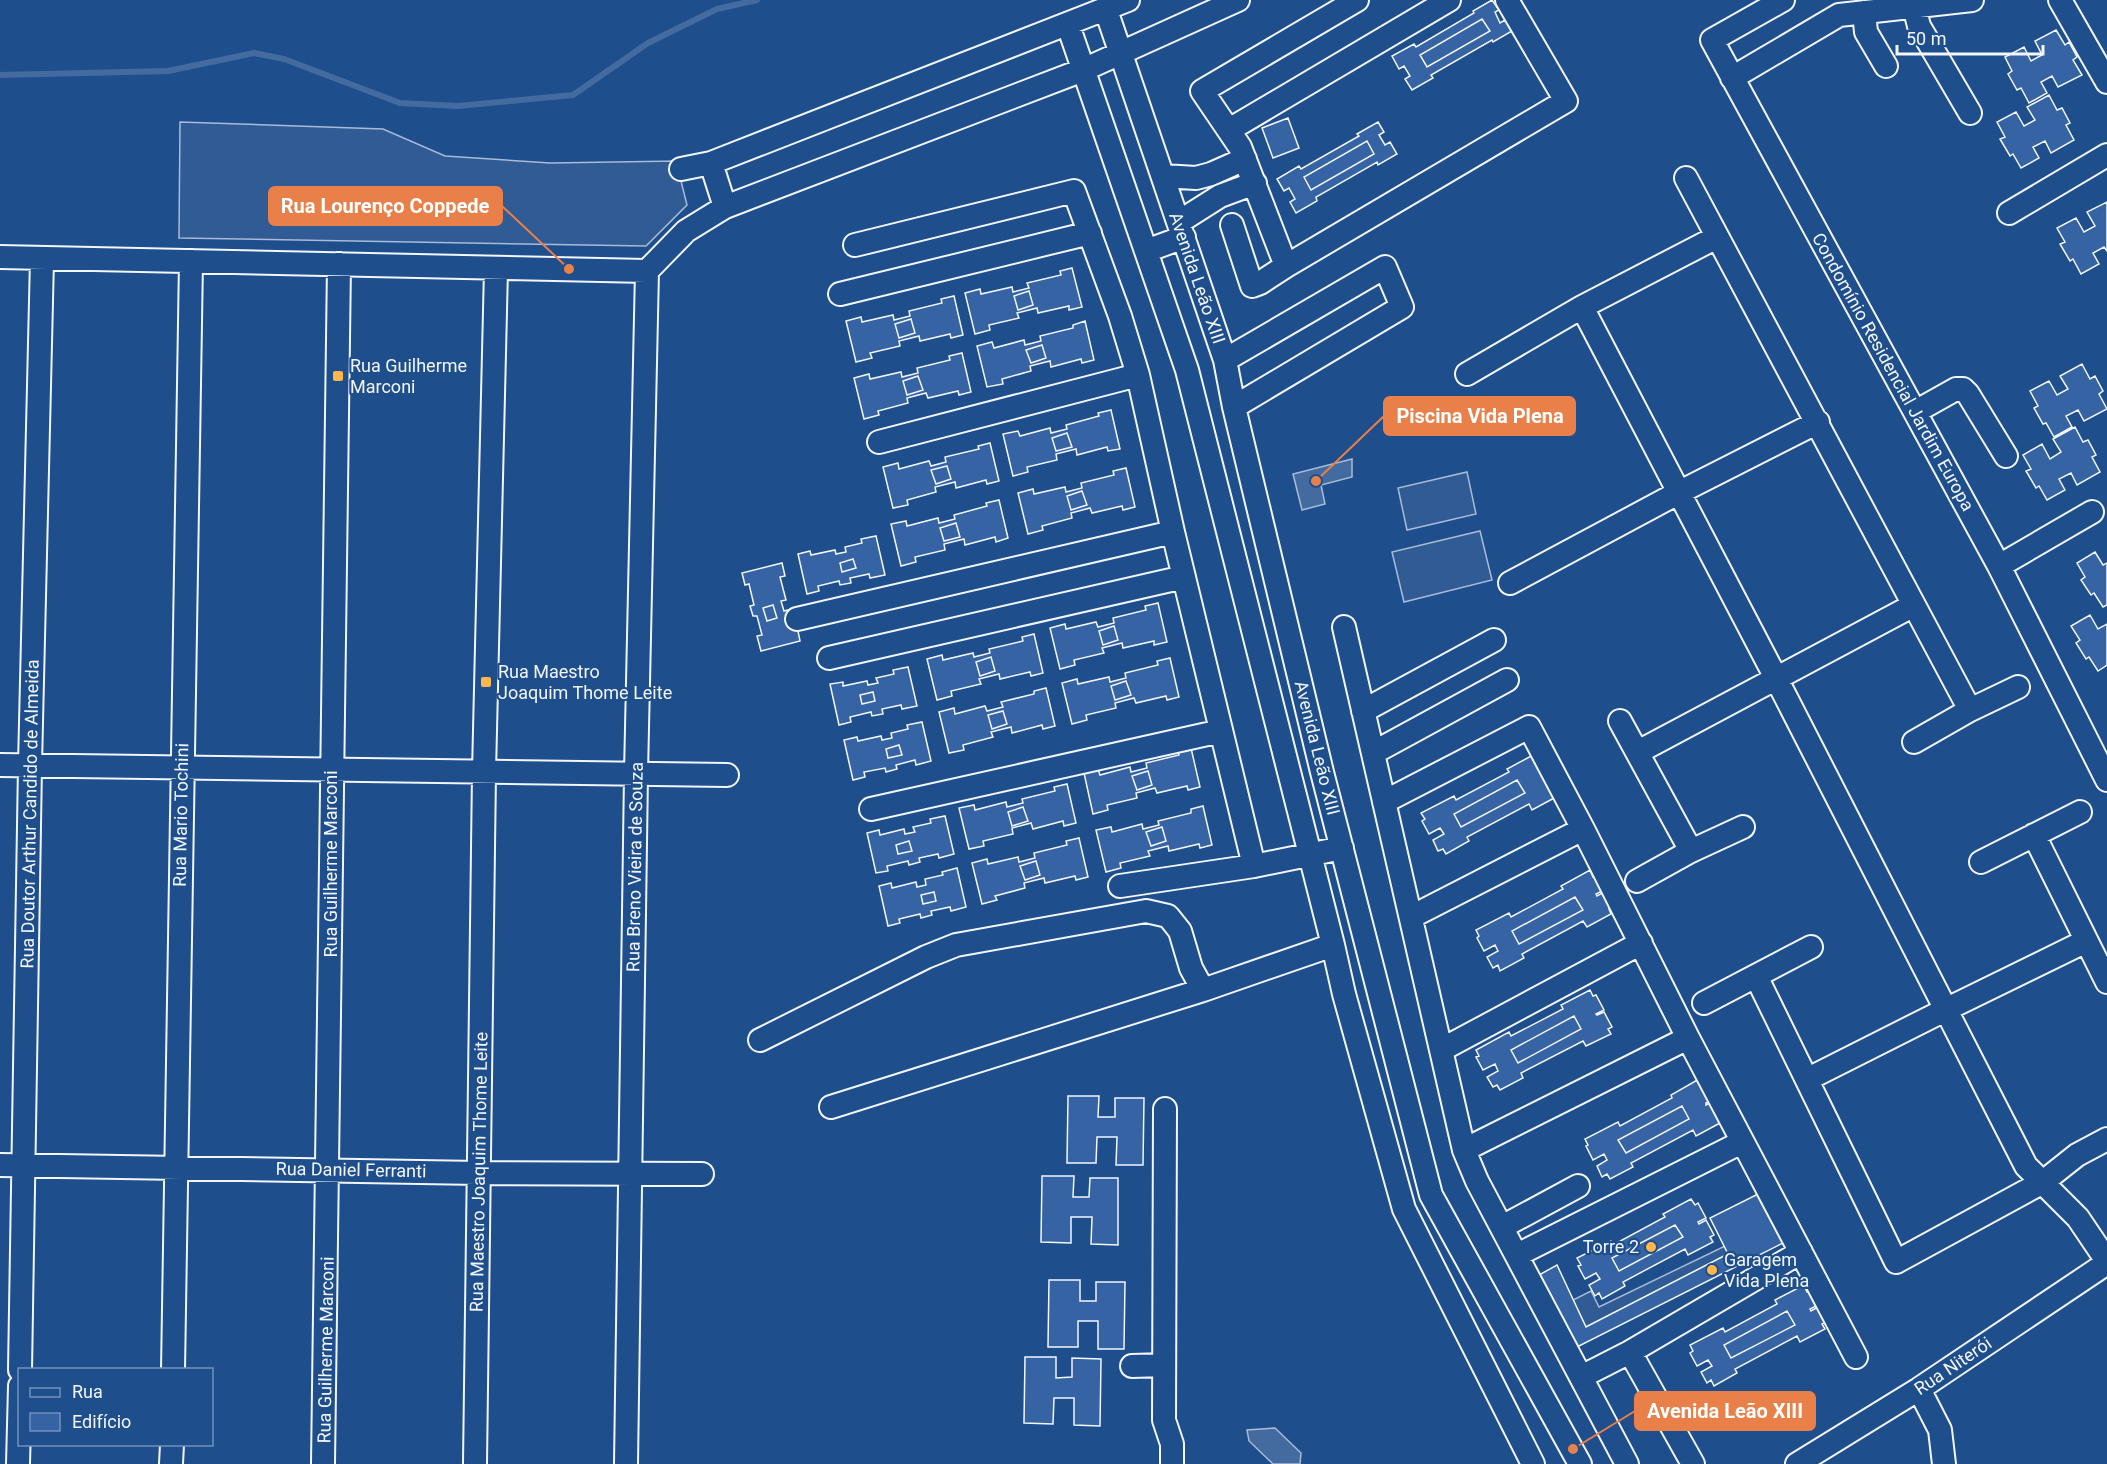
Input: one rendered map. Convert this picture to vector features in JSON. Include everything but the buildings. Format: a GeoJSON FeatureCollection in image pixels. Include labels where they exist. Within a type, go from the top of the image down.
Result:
{"type":"FeatureCollection","features":[{"type":"Feature","properties":{"kind":"street"},"geometry":{"type":"LineString","coordinates":[[681,170],[711,163],[1128,0]]}},
{"type":"Feature","properties":{"kind":"street"},"geometry":{"type":"LineString","coordinates":[[0,257],[647,271],[686,231],[725,207],[1083,70],[1238,0]]}},
{"type":"Feature","properties":{"kind":"street"},"geometry":{"type":"LineString","coordinates":[[1286,266],[1240,147],[1202,91],[1357,0]]}},
{"type":"Feature","properties":{"kind":"street"},"geometry":{"type":"LineString","coordinates":[[1229,130],[1449,0]]}},
{"type":"Feature","properties":{"kind":"street"},"geometry":{"type":"LineString","coordinates":[[1232,225],[1252,286],[1566,101],[1507,0]]}},
{"type":"Feature","properties":{"kind":"street","name":"Condomínio Residencial Jardim Europa"},"geometry":{"type":"LineString","coordinates":[[1783,0],[1712,40],[1999,566],[2107,780]]}},
{"type":"Feature","properties":{"kind":"street"},"geometry":{"type":"LineString","coordinates":[[1732,78],[1835,8],[1864,12],[1901,5],[1972,0]]}},
{"type":"Feature","properties":{"kind":"street"},"geometry":{"type":"LineString","coordinates":[[2060,0],[2107,82]]}},
{"type":"Feature","properties":{"kind":"street"},"geometry":{"type":"LineString","coordinates":[[1901,5],[1919,26],[1970,113]]}},
{"type":"Feature","properties":{"kind":"street","name":"Avenida Leão XIII"},"geometry":{"type":"LineString","coordinates":[[1106,10],[1225,360],[1234,407],[1322,772],[1431,1195],[1580,1464]]}},
{"type":"Feature","properties":{"kind":"street"},"geometry":{"type":"LineString","coordinates":[[1864,12],[1866,32],[1886,66]]}},
{"type":"Feature","properties":{"kind":"street","name":"Avenida Leão XIII"},"geometry":{"type":"LineString","coordinates":[[1068,25],[1187,370],[1344,994],[1404,1209],[1533,1464]]}},
{"type":"Feature","properties":{"kind":"street"},"geometry":{"type":"LineString","coordinates":[[2009,213],[2107,155]]}},
{"type":"Feature","properties":{"kind":"street"},"geometry":{"type":"LineString","coordinates":[[1163,176],[1196,178],[1212,174],[1245,159]]}},
{"type":"Feature","properties":{"kind":"street"},"geometry":{"type":"LineString","coordinates":[[711,163],[725,207]]}},
{"type":"Feature","properties":{"kind":"street"},"geometry":{"type":"LineString","coordinates":[[1686,178],[1970,710]]}},
{"type":"Feature","properties":{"kind":"street"},"geometry":{"type":"LineString","coordinates":[[1146,251],[1181,230],[1213,199],[1255,183]]}},
{"type":"Feature","properties":{"kind":"street"},"geometry":{"type":"LineString","coordinates":[[855,245],[1074,191],[1120,316],[1138,375],[1173,532],[1254,866]]}},
{"type":"Feature","properties":{"kind":"street"},"geometry":{"type":"LineString","coordinates":[[840,294],[1090,233]]}},
{"type":"Feature","properties":{"kind":"street"},"geometry":{"type":"LineString","coordinates":[[1467,374],[1582,307],[1717,237]]}},
{"type":"Feature","properties":{"kind":"street","name":"Rua Doutor Arthur Candido de Almeida"},"geometry":{"type":"LineString","coordinates":[[20,1368],[30,765],[42,259]]}},
{"type":"Feature","properties":{"kind":"street","name":"Rua Mario Tochini"},"geometry":{"type":"LineString","coordinates":[[173,1368],[191,261]]}},
{"type":"Feature","properties":{"kind":"street","name":"Rua Guilherme Marconi"},"geometry":{"type":"LineString","coordinates":[[323,1464],[329,1170],[331,771],[339,264]]}},
{"type":"Feature","properties":{"kind":"street"},"geometry":{"type":"LineString","coordinates":[[1225,360],[1385,267],[1402,307],[1234,407]]}},
{"type":"Feature","properties":{"kind":"street","name":"Rua Maestro Joaquim Thome Leite"},"geometry":{"type":"LineString","coordinates":[[475,1464],[484,772],[496,269]]}},
{"type":"Feature","properties":{"kind":"street","name":"Rua Breno Vieira de Souza"},"geometry":{"type":"LineString","coordinates":[[626,1464],[636,774],[647,271]]}},
{"type":"Feature","properties":{"kind":"street"},"geometry":{"type":"LineString","coordinates":[[1582,307],[1776,678],[2026,1166],[2078,1218],[2107,1262]]}},
{"type":"Feature","properties":{"kind":"street"},"geometry":{"type":"LineString","coordinates":[[879,442],[1138,375]]}},
{"type":"Feature","properties":{"kind":"street"},"geometry":{"type":"LineString","coordinates":[[1915,412],[1956,390],[1963,389],[2006,456]]}},
{"type":"Feature","properties":{"kind":"street"},"geometry":{"type":"LineString","coordinates":[[1510,584],[1678,493],[1818,422]]}},
{"type":"Feature","properties":{"kind":"street"},"geometry":{"type":"LineString","coordinates":[[1999,566],[2092,512]]}},
{"type":"Feature","properties":{"kind":"street"},"geometry":{"type":"LineString","coordinates":[[797,619],[1173,532]]}},
{"type":"Feature","properties":{"kind":"street"},"geometry":{"type":"LineString","coordinates":[[829,658],[1184,577]]}},
{"type":"Feature","properties":{"kind":"street"},"geometry":{"type":"LineString","coordinates":[[1638,752],[1914,605]]}},
{"type":"Feature","properties":{"kind":"street"},"geometry":{"type":"LineString","coordinates":[[1344,627],[1464,1150],[1477,1181],[1627,1464]]}},
{"type":"Feature","properties":{"kind":"street"},"geometry":{"type":"LineString","coordinates":[[1363,711],[1494,640]]}},
{"type":"Feature","properties":{"kind":"street"},"geometry":{"type":"LineString","coordinates":[[1372,753],[1508,680]]}},
{"type":"Feature","properties":{"kind":"street"},"geometry":{"type":"LineString","coordinates":[[1914,741],[2018,687]]}},
{"type":"Feature","properties":{"kind":"street"},"geometry":{"type":"LineString","coordinates":[[1620,721],[1691,851]]}},
{"type":"Feature","properties":{"kind":"street"},"geometry":{"type":"LineString","coordinates":[[1384,802],[1529,727],[1688,1038],[1856,1357]]}},
{"type":"Feature","properties":{"kind":"street"},"geometry":{"type":"LineString","coordinates":[[872,809],[1221,731]]}},
{"type":"Feature","properties":{"kind":"street"},"geometry":{"type":"LineString","coordinates":[[0,765],[727,775]]}},
{"type":"Feature","properties":{"kind":"street"},"geometry":{"type":"LineString","coordinates":[[1981,862],[2080,812]]}},
{"type":"Feature","properties":{"kind":"street"},"geometry":{"type":"LineString","coordinates":[[1637,881],[1691,851],[1743,827]]}},
{"type":"Feature","properties":{"kind":"street"},"geometry":{"type":"LineString","coordinates":[[1410,917],[1583,829]]}},
{"type":"Feature","properties":{"kind":"street"},"geometry":{"type":"LineString","coordinates":[[2034,835],[2107,982]]}},
{"type":"Feature","properties":{"kind":"street"},"geometry":{"type":"LineString","coordinates":[[1120,886],[1254,866],[1342,848]]}},
{"type":"Feature","properties":{"kind":"street"},"geometry":{"type":"LineString","coordinates":[[760,1040],[926,957],[956,945],[1146,911],[1168,916],[1180,931],[1191,968],[1203,990]]}},
{"type":"Feature","properties":{"kind":"street"},"geometry":{"type":"LineString","coordinates":[[1808,1079],[2086,941]]}},
{"type":"Feature","properties":{"kind":"street"},"geometry":{"type":"LineString","coordinates":[[1441,1050],[1641,943]]}},
{"type":"Feature","properties":{"kind":"street"},"geometry":{"type":"LineString","coordinates":[[831,1107],[1203,990],[1333,945]]}},
{"type":"Feature","properties":{"kind":"street"},"geometry":{"type":"LineString","coordinates":[[1704,1003],[1811,947]]}},
{"type":"Feature","properties":{"kind":"street"},"geometry":{"type":"LineString","coordinates":[[1756,976],[1896,1262],[2043,1182],[2077,1155],[2107,1139]]}},
{"type":"Feature","properties":{"kind":"street"},"geometry":{"type":"LineString","coordinates":[[1464,1150],[1688,1038]]}},
{"type":"Feature","properties":{"kind":"street"},"geometry":{"type":"LineString","coordinates":[[1165,1109],[1164,1420],[1172,1444],[1172,1464]]}},
{"type":"Feature","properties":{"kind":"street"},"geometry":{"type":"LineString","coordinates":[[1516,1255],[1742,1142]]}},
{"type":"Feature","properties":{"kind":"street","name":"Rua Daniel Ferranti"},"geometry":{"type":"LineString","coordinates":[[0,1165],[479,1173],[702,1174]]}},
{"type":"Feature","properties":{"kind":"street"},"geometry":{"type":"LineString","coordinates":[[1502,1227],[1578,1186]]}},
{"type":"Feature","properties":{"kind":"street"},"geometry":{"type":"LineString","coordinates":[[1581,1377],[1630,1352],[1801,1252]]}},
{"type":"Feature","properties":{"kind":"street","name":"Rua Niterói"},"geometry":{"type":"LineString","coordinates":[[1797,1464],[1919,1389],[2107,1262]]}},
{"type":"Feature","properties":{"kind":"street"},"geometry":{"type":"LineString","coordinates":[[1630,1352],[1693,1464]]}},
{"type":"Feature","properties":{"kind":"street"},"geometry":{"type":"LineString","coordinates":[[1132,1366],[1164,1365]]}},
{"type":"Feature","properties":{"kind":"street"},"geometry":{"type":"LineString","coordinates":[[1919,1389],[1940,1430],[1944,1464]]}},
{"type":"Feature","properties":{"kind":"street"},"geometry":{"type":"LineString","coordinates":[[18,1446],[18,1464]]}},
{"type":"Feature","properties":{"kind":"street"},"geometry":{"type":"LineString","coordinates":[[171,1464],[172,1446]]}},
{"type":"Feature","properties":{"kind":"shaded area"},"geometry":{"type":"Polygon","coordinates":[[[180,122],[383,129],[445,156],[550,163],[676,161],[687,205],[646,246],[179,238],[180,122]]]}},
{"type":"Feature","properties":{"kind":"shaded area"},"geometry":{"type":"Polygon","coordinates":[[[1352,459],[1352,477],[1321,485],[1325,504],[1302,510],[1293,474],[1352,459]]]}},
{"type":"Feature","properties":{"kind":"shaded area"},"geometry":{"type":"Polygon","coordinates":[[[1467,472],[1476,514],[1407,530],[1398,488],[1467,472]]]}},
{"type":"Feature","properties":{"kind":"shaded area"},"geometry":{"type":"Polygon","coordinates":[[[1480,531],[1492,580],[1404,602],[1392,552],[1480,531]]]}},
{"type":"Feature","properties":{"kind":"shaded area"},"geometry":{"type":"Polygon","coordinates":[[[1725,1246],[1728,1254],[1586,1327],[1573,1300],[1591,1291],[1599,1307],[1725,1246]]]}},
{"type":"Feature","properties":{"kind":"shaded area"},"geometry":{"type":"Polygon","coordinates":[[[1275,1428],[1301,1453],[1300,1464],[1273,1464],[1249,1441],[1247,1430],[1275,1428]]]}},
{"type":"Feature","properties":{"kind":"waterway"},"geometry":{"type":"LineString","coordinates":[[0,75],[168,71],[254,53],[284,59],[400,103],[458,106],[573,95],[648,43],[717,9],[757,0]]}},
{"type":"Feature","properties":{"kind":"place","name":"Rua Lourenço Coppede"},"geometry":{"type":"Point","coordinates":[569,269]}},
{"type":"Feature","properties":{"kind":"place","name":"Rua Guilherme Marconi"},"geometry":{"type":"Point","coordinates":[338,376]}},
{"type":"Feature","properties":{"kind":"place","name":"Piscina Vida Plena"},"geometry":{"type":"Point","coordinates":[1316,481]}},
{"type":"Feature","properties":{"kind":"place","name":"Rua Maestro Joaquim Thome Leite"},"geometry":{"type":"Point","coordinates":[486,682]}},
{"type":"Feature","properties":{"kind":"place","name":"Torre 2"},"geometry":{"type":"Point","coordinates":[1651,1247]}},
{"type":"Feature","properties":{"kind":"place","name":"Garagem Vida Plena"},"geometry":{"type":"Point","coordinates":[1712,1270]}},
{"type":"Feature","properties":{"kind":"place","name":"Avenida Leão XIII"},"geometry":{"type":"Point","coordinates":[1573,1449]}}]}
